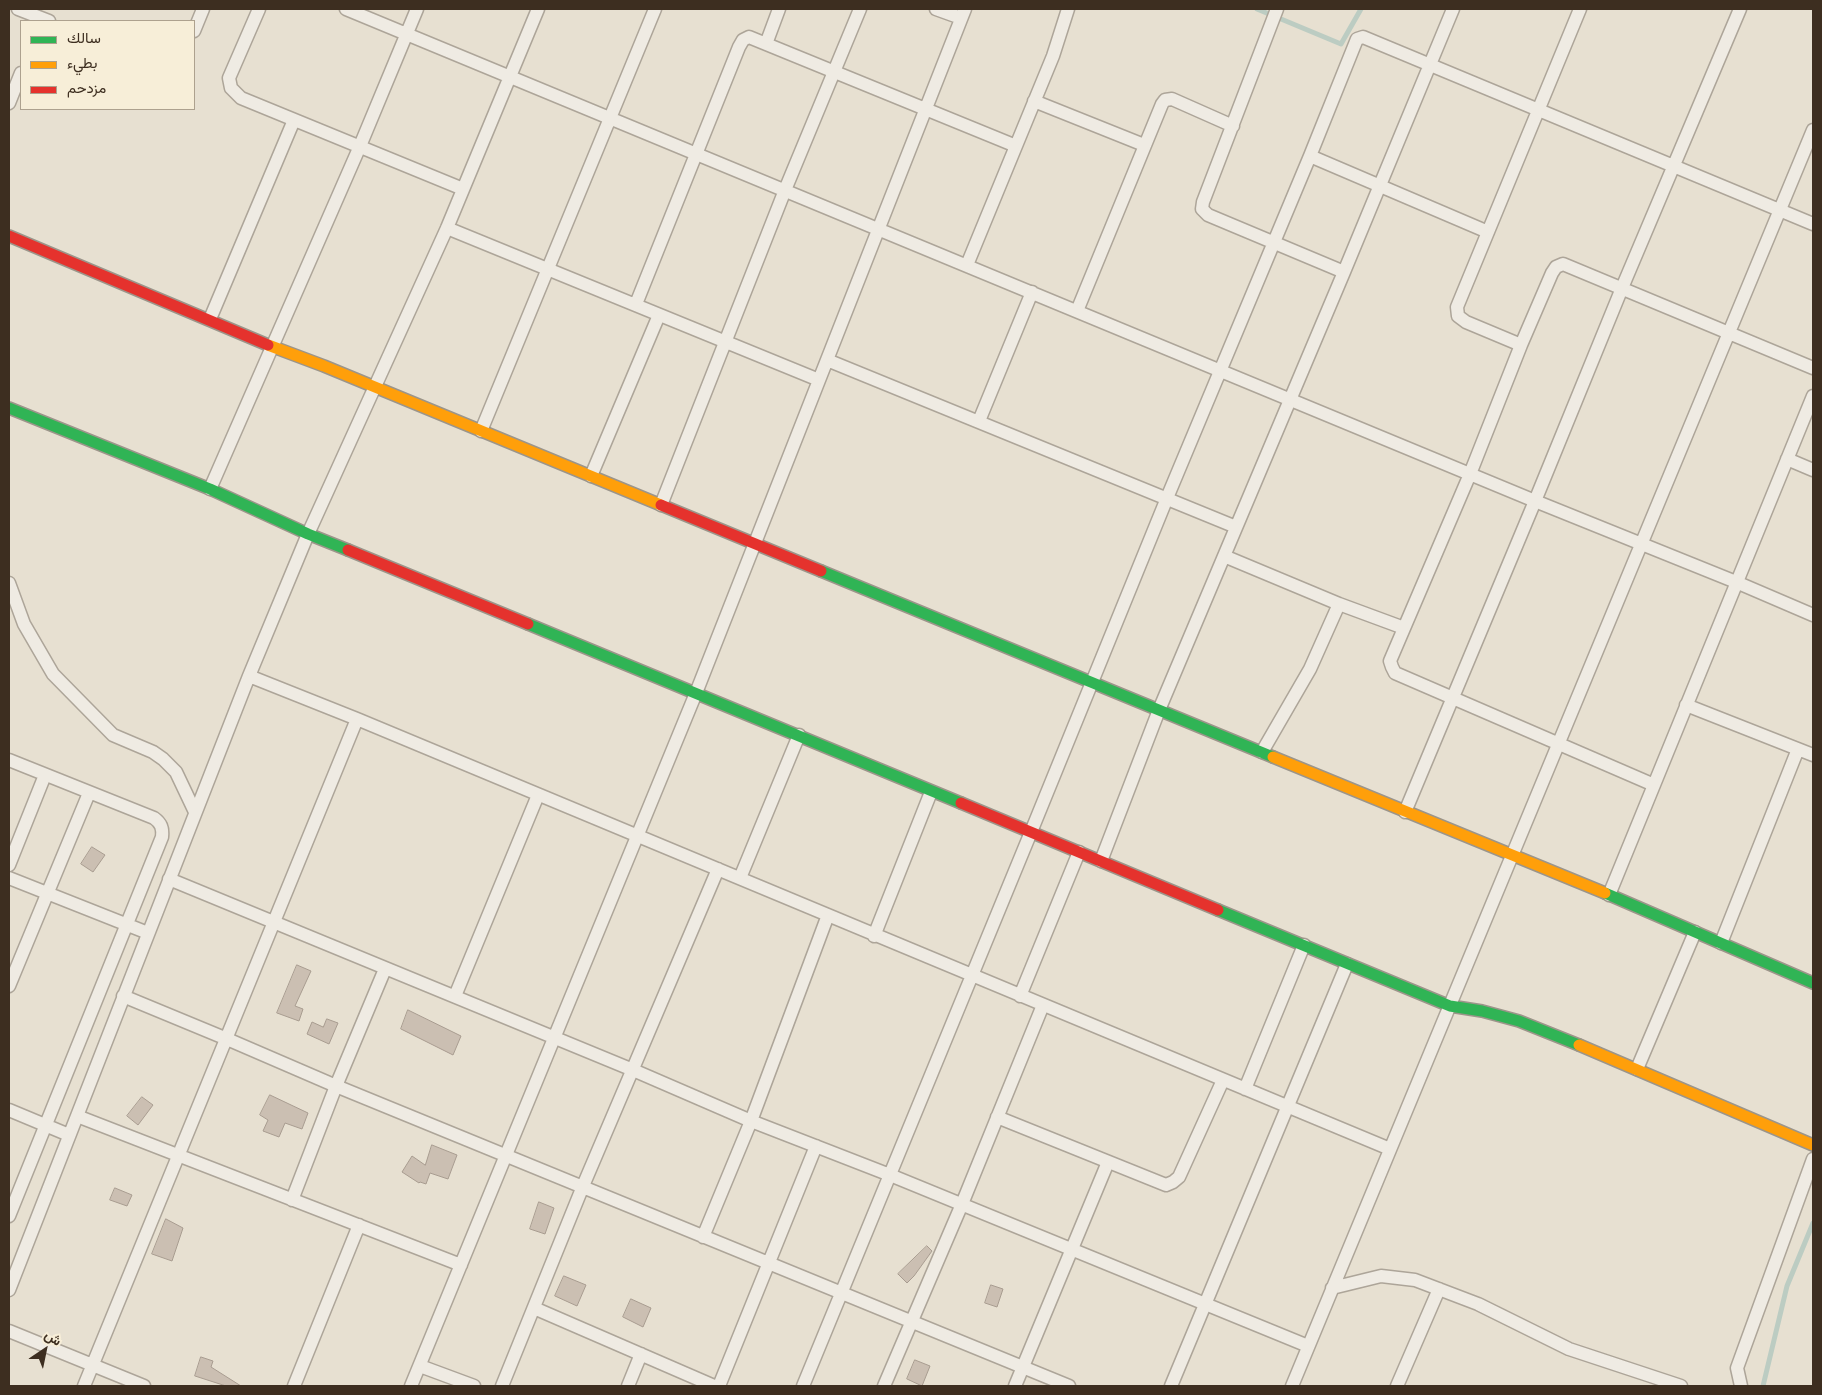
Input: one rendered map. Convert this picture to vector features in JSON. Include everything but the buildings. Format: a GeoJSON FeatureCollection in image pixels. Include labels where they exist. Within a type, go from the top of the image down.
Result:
{"type":"FeatureCollection","features":[{"type":"Feature","properties":{"kind":"street"},"geometry":{"type":"LineString","coordinates":[[18,9],[45,18]]}},
{"type":"Feature","properties":{"kind":"street"},"geometry":{"type":"LineString","coordinates":[[195,29],[203,9]]}},
{"type":"Feature","properties":{"kind":"street"},"geometry":{"type":"LineString","coordinates":[[259,9],[229,78],[231,88],[241,98],[463,189]]}},
{"type":"Feature","properties":{"kind":"street"},"geometry":{"type":"LineString","coordinates":[[346,9],[1535,502],[1736,582],[1813,615]]}},
{"type":"Feature","properties":{"kind":"street"},"geometry":{"type":"LineString","coordinates":[[210,490],[360,146],[417,9]]}},
{"type":"Feature","properties":{"kind":"street"},"geometry":{"type":"LineString","coordinates":[[9,1290],[249,676],[308,534],[447,228],[538,9]]}},
{"type":"Feature","properties":{"kind":"street"},"geometry":{"type":"LineString","coordinates":[[481,431],[655,9]]}},
{"type":"Feature","properties":{"kind":"street"},"geometry":{"type":"LineString","coordinates":[[661,505],[785,190],[860,9]]}},
{"type":"Feature","properties":{"kind":"street"},"geometry":{"type":"LineString","coordinates":[[411,1386],[696,693],[963,14],[936,9]]}},
{"type":"Feature","properties":{"kind":"street"},"geometry":{"type":"LineString","coordinates":[[967,265],[1053,56],[1068,9]]}},
{"type":"Feature","properties":{"kind":"street"},"geometry":{"type":"LineString","coordinates":[[1277,9],[1203,202],[1202,210],[1344,272]]}},
{"type":"Feature","properties":{"kind":"street"},"geometry":{"type":"LineString","coordinates":[[1100,861],[1159,710],[1453,9]]}},
{"type":"Feature","properties":{"kind":"street"},"geometry":{"type":"LineString","coordinates":[[1521,345],[1466,322],[1458,316],[1457,307],[1580,9]]}},
{"type":"Feature","properties":{"kind":"street"},"geometry":{"type":"LineString","coordinates":[[1406,812],[1622,288],[1740,9]]}},
{"type":"Feature","properties":{"kind":"street"},"geometry":{"type":"LineString","coordinates":[[766,44],[775,12]]}},
{"type":"Feature","properties":{"kind":"street"},"geometry":{"type":"LineString","coordinates":[[636,304],[743,40],[749,37],[1016,146]]}},
{"type":"Feature","properties":{"kind":"street"},"geometry":{"type":"LineString","coordinates":[[803,1386],[1032,832],[1166,498],[1274,243],[1357,39],[1364,37],[1813,224]]}},
{"type":"Feature","properties":{"kind":"street"},"geometry":{"type":"LineString","coordinates":[[9,103],[20,76]]}},
{"type":"Feature","properties":{"kind":"street"},"geometry":{"type":"LineString","coordinates":[[1077,311],[1144,145],[1165,100],[1172,99],[1233,126]]}},
{"type":"Feature","properties":{"kind":"street"},"geometry":{"type":"LineString","coordinates":[[1034,101],[1144,145]]}},
{"type":"Feature","properties":{"kind":"street"},"geometry":{"type":"LineString","coordinates":[[210,319],[294,120]]}},
{"type":"Feature","properties":{"kind":"street"},"geometry":{"type":"LineString","coordinates":[[1292,1386],[1557,743],[1813,130]]}},
{"type":"Feature","properties":{"kind":"street"},"geometry":{"type":"LineString","coordinates":[[1310,156],[1488,232]]}},
{"type":"Feature","properties":{"kind":"street"},"geometry":{"type":"LineString","coordinates":[[447,228],[819,380]]}},
{"type":"Feature","properties":{"kind":"street"},"geometry":{"type":"LineString","coordinates":[[9,236],[210,319],[272,347],[591,476],[1609,895],[1813,983]]}},
{"type":"Feature","properties":{"kind":"street"},"geometry":{"type":"LineString","coordinates":[[1654,785],[1395,673],[1390,661],[1470,474],[1521,345],[1556,266],[1563,264],[1813,368]]}},
{"type":"Feature","properties":{"kind":"street"},"geometry":{"type":"LineString","coordinates":[[979,421],[1032,292]]}},
{"type":"Feature","properties":{"kind":"street"},"geometry":{"type":"LineString","coordinates":[[591,476],[659,315]]}},
{"type":"Feature","properties":{"kind":"street"},"geometry":{"type":"LineString","coordinates":[[827,360],[1236,527]]}},
{"type":"Feature","properties":{"kind":"street"},"geometry":{"type":"LineString","coordinates":[[1609,895],[1813,396]]}},
{"type":"Feature","properties":{"kind":"street"},"geometry":{"type":"LineString","coordinates":[[9,408],[210,490],[308,534],[799,735],[931,792],[1032,832],[1347,964],[1450,1006],[1482,1011],[1519,1022],[1591,1049],[1813,1145]]}},
{"type":"Feature","properties":{"kind":"street"},"geometry":{"type":"LineString","coordinates":[[1787,459],[1813,470]]}},
{"type":"Feature","properties":{"kind":"street"},"geometry":{"type":"LineString","coordinates":[[1224,556],[1339,604],[1404,628]]}},
{"type":"Feature","properties":{"kind":"street"},"geometry":{"type":"LineString","coordinates":[[9,583],[24,624],[53,674],[113,735],[153,752],[163,759],[176,772],[195,812]]}},
{"type":"Feature","properties":{"kind":"street"},"geometry":{"type":"LineString","coordinates":[[1262,752],[1310,669],[1339,604]]}},
{"type":"Feature","properties":{"kind":"street"},"geometry":{"type":"LineString","coordinates":[[249,676],[358,719],[828,915],[874,936],[1390,1149]]}},
{"type":"Feature","properties":{"kind":"street"},"geometry":{"type":"LineString","coordinates":[[1686,705],[1813,755]]}},
{"type":"Feature","properties":{"kind":"street"},"geometry":{"type":"LineString","coordinates":[[84,1386],[358,719]]}},
{"type":"Feature","properties":{"kind":"street"},"geometry":{"type":"LineString","coordinates":[[740,878],[799,735]]}},
{"type":"Feature","properties":{"kind":"street"},"geometry":{"type":"LineString","coordinates":[[1720,943],[1798,749]]}},
{"type":"Feature","properties":{"kind":"street"},"geometry":{"type":"LineString","coordinates":[[9,760],[154,818],[162,826],[162,837],[9,1216]]}},
{"type":"Feature","properties":{"kind":"street"},"geometry":{"type":"LineString","coordinates":[[9,865],[45,775]]}},
{"type":"Feature","properties":{"kind":"street"},"geometry":{"type":"LineString","coordinates":[[874,936],[931,792]]}},
{"type":"Feature","properties":{"kind":"street"},"geometry":{"type":"LineString","coordinates":[[9,986],[89,793]]}},
{"type":"Feature","properties":{"kind":"street"},"geometry":{"type":"LineString","coordinates":[[455,996],[538,795]]}},
{"type":"Feature","properties":{"kind":"street"},"geometry":{"type":"LineString","coordinates":[[1020,996],[1079,852]]}},
{"type":"Feature","properties":{"kind":"street"},"geometry":{"type":"LineString","coordinates":[[502,1386],[583,1186],[718,870]]}},
{"type":"Feature","properties":{"kind":"street"},"geometry":{"type":"LineString","coordinates":[[9,878],[148,933]]}},
{"type":"Feature","properties":{"kind":"street"},"geometry":{"type":"LineString","coordinates":[[169,879],[633,1070],[750,1121],[962,1204],[1308,1346]]}},
{"type":"Feature","properties":{"kind":"street"},"geometry":{"type":"LineString","coordinates":[[703,1237],[750,1121],[828,915]]}},
{"type":"Feature","properties":{"kind":"street"},"geometry":{"type":"LineString","coordinates":[[1637,1069],[1695,932]]}},
{"type":"Feature","properties":{"kind":"street"},"geometry":{"type":"LineString","coordinates":[[1244,1089],[1304,945]]}},
{"type":"Feature","properties":{"kind":"street"},"geometry":{"type":"LineString","coordinates":[[1171,1386],[1347,964]]}},
{"type":"Feature","properties":{"kind":"street"},"geometry":{"type":"LineString","coordinates":[[292,1200],[336,1086],[385,969]]}},
{"type":"Feature","properties":{"kind":"street"},"geometry":{"type":"LineString","coordinates":[[123,996],[336,1086],[1068,1386]]}},
{"type":"Feature","properties":{"kind":"street"},"geometry":{"type":"LineString","coordinates":[[884,1386],[962,1204],[1043,1005]]}},
{"type":"Feature","properties":{"kind":"street"},"geometry":{"type":"LineString","coordinates":[[998,1117],[1166,1185],[1179,1177],[1223,1080]]}},
{"type":"Feature","properties":{"kind":"street"},"geometry":{"type":"LineString","coordinates":[[9,1110],[69,1135]]}},
{"type":"Feature","properties":{"kind":"street"},"geometry":{"type":"LineString","coordinates":[[76,1116],[461,1265]]}},
{"type":"Feature","properties":{"kind":"street"},"geometry":{"type":"LineString","coordinates":[[719,1386],[816,1146]]}},
{"type":"Feature","properties":{"kind":"street"},"geometry":{"type":"LineString","coordinates":[[1741,1386],[1737,1368],[1813,1160]]}},
{"type":"Feature","properties":{"kind":"street"},"geometry":{"type":"LineString","coordinates":[[1014,1386],[1108,1162]]}},
{"type":"Feature","properties":{"kind":"street"},"geometry":{"type":"LineString","coordinates":[[294,1386],[359,1225]]}},
{"type":"Feature","properties":{"kind":"street"},"geometry":{"type":"LineString","coordinates":[[1332,1288],[1381,1276],[1415,1280],[1478,1304],[1569,1349],[1680,1386]]}},
{"type":"Feature","properties":{"kind":"street"},"geometry":{"type":"LineString","coordinates":[[1397,1386],[1439,1289]]}},
{"type":"Feature","properties":{"kind":"street"},"geometry":{"type":"LineString","coordinates":[[534,1308],[714,1386]]}},
{"type":"Feature","properties":{"kind":"street"},"geometry":{"type":"LineString","coordinates":[[9,1331],[144,1386]]}},
{"type":"Feature","properties":{"kind":"street"},"geometry":{"type":"LineString","coordinates":[[628,1386],[641,1354]]}},
{"type":"Feature","properties":{"kind":"street"},"geometry":{"type":"LineString","coordinates":[[420,1366],[474,1386]]}},
{"type":"Feature","properties":{"kind":"waterway"},"geometry":{"type":"LineString","coordinates":[[1257,9],[1341,44],[1361,9]]}},
{"type":"Feature","properties":{"kind":"waterway"},"geometry":{"type":"LineString","coordinates":[[1763,1386],[1787,1286],[1813,1223]]}},
{"type":"Feature","properties":{"kind":"traffic: fast"},"geometry":{"type":"LineString","coordinates":[[9,408],[210,489],[308,534],[348,550]]}},
{"type":"Feature","properties":{"kind":"traffic: fast"},"geometry":{"type":"LineString","coordinates":[[821,571],[1273,757]]}},
{"type":"Feature","properties":{"kind":"traffic: fast"},"geometry":{"type":"LineString","coordinates":[[528,624],[961,803]]}},
{"type":"Feature","properties":{"kind":"traffic: fast"},"geometry":{"type":"LineString","coordinates":[[1605,893],[1813,983]]}},
{"type":"Feature","properties":{"kind":"traffic: fast"},"geometry":{"type":"LineString","coordinates":[[1218,910],[1450,1006],[1482,1011],[1519,1021],[1579,1045]]}},
{"type":"Feature","properties":{"kind":"traffic: slow"},"geometry":{"type":"LineString","coordinates":[[268,345],[324,366],[661,505]]}},
{"type":"Feature","properties":{"kind":"traffic: slow"},"geometry":{"type":"LineString","coordinates":[[1273,757],[1605,893]]}},
{"type":"Feature","properties":{"kind":"traffic: slow"},"geometry":{"type":"LineString","coordinates":[[1579,1045],[1813,1145]]}},
{"type":"Feature","properties":{"kind":"traffic: jam"},"geometry":{"type":"LineString","coordinates":[[9,236],[268,345]]}},
{"type":"Feature","properties":{"kind":"traffic: jam"},"geometry":{"type":"LineString","coordinates":[[661,505],[821,571]]}},
{"type":"Feature","properties":{"kind":"traffic: jam"},"geometry":{"type":"LineString","coordinates":[[348,550],[528,624]]}},
{"type":"Feature","properties":{"kind":"traffic: jam"},"geometry":{"type":"LineString","coordinates":[[961,803],[1218,910]]}}]}
